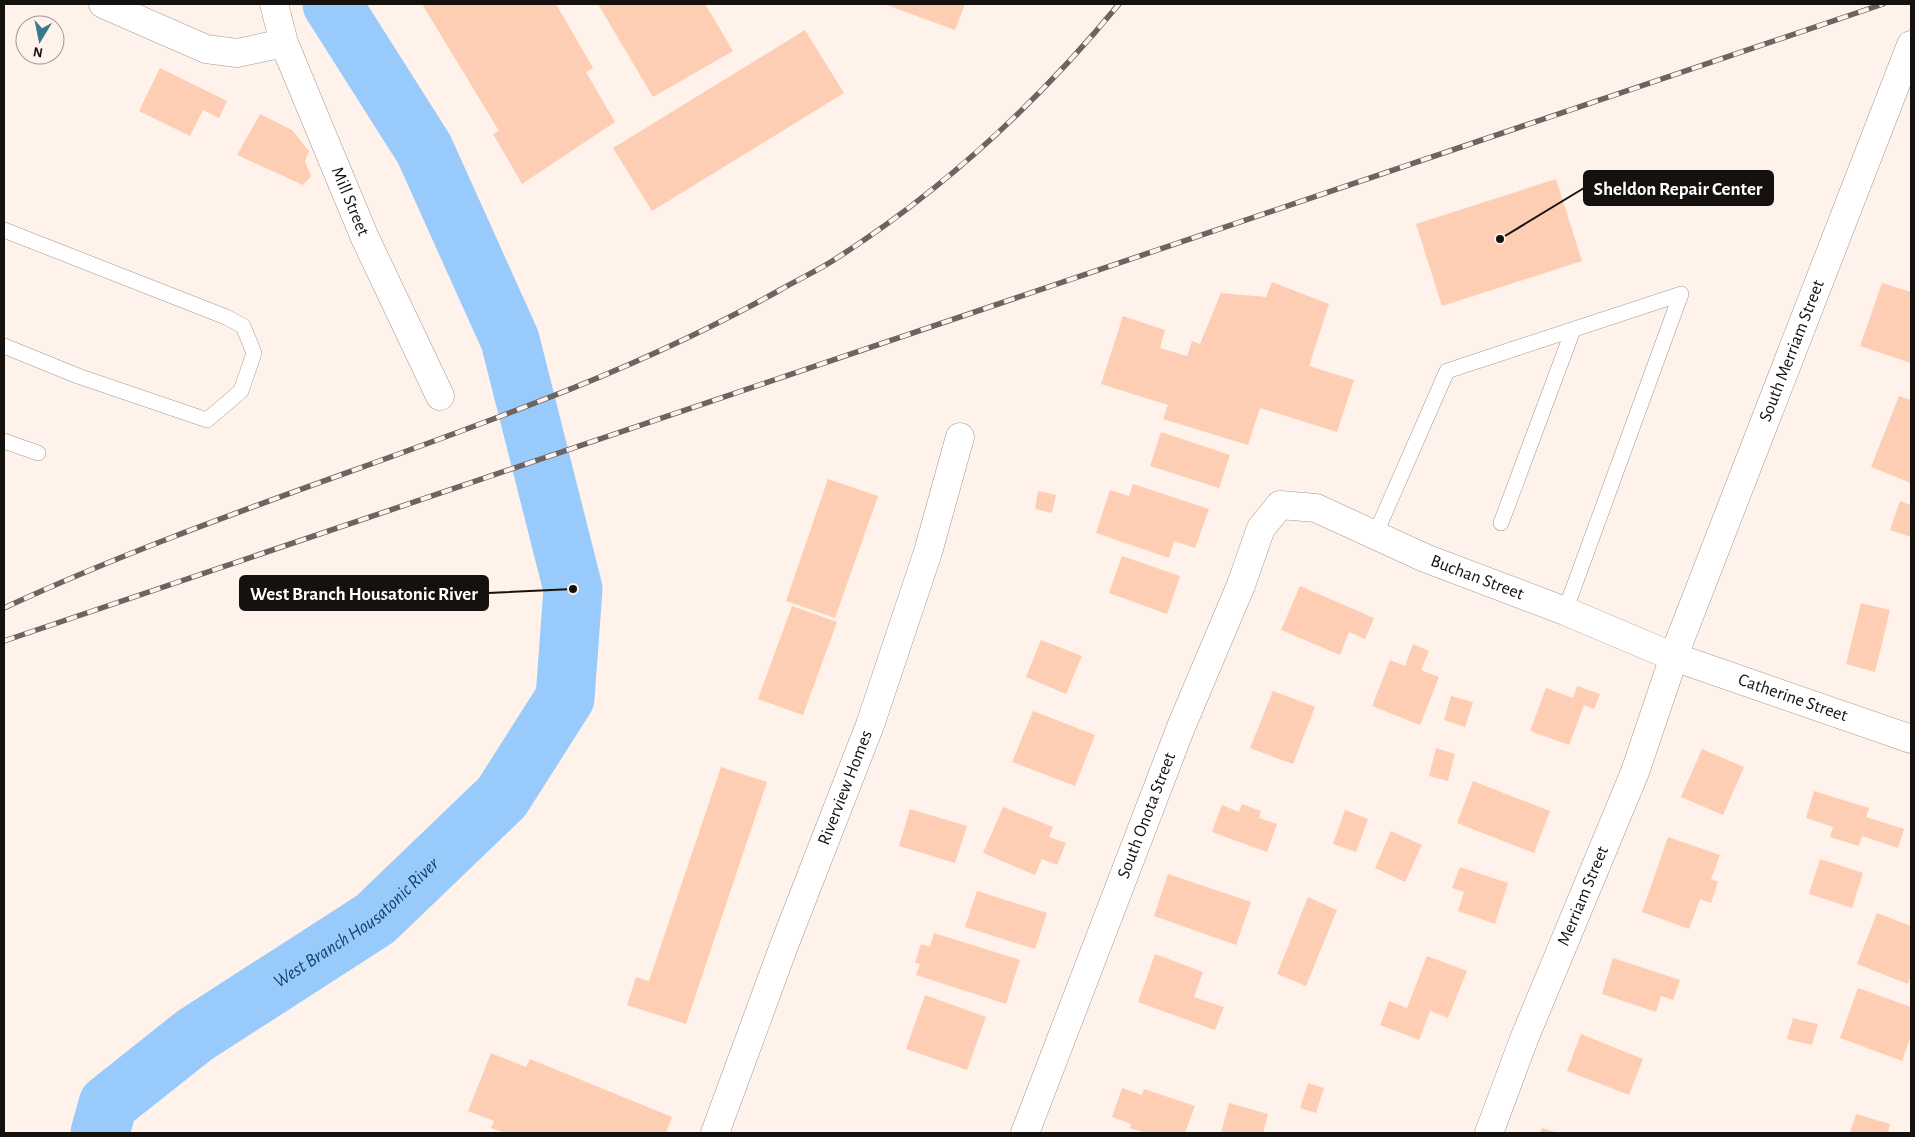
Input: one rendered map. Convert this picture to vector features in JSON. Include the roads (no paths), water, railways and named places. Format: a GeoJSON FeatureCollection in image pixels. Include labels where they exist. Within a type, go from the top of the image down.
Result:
{"type":"FeatureCollection","features":[{"type":"Feature","properties":{"kind":"street"},"geometry":{"type":"LineString","coordinates":[[104,4],[206,49],[237,53],[284,43]]}},
{"type":"Feature","properties":{"kind":"street","name":"Mill Street"},"geometry":{"type":"LineString","coordinates":[[274,4],[284,43],[365,238],[440,396]]}},
{"type":"Feature","properties":{"kind":"street","name":"South Merriam Street"},"geometry":{"type":"LineString","coordinates":[[1674,657],[1911,45]]}},
{"type":"Feature","properties":{"kind":"street","name":"Riverview Homes"},"geometry":{"type":"LineString","coordinates":[[715,1133],[785,943],[870,725],[928,552],[960,437]]}},
{"type":"Feature","properties":{"kind":"street","name":"Buchan Street"},"geometry":{"type":"LineString","coordinates":[[1280,505],[1316,508],[1425,558],[1565,611],[1674,657]]}},
{"type":"Feature","properties":{"kind":"street","name":"South Onota Street"},"geometry":{"type":"LineString","coordinates":[[1025,1133],[1181,727],[1241,585],[1261,528],[1280,505]]}},
{"type":"Feature","properties":{"kind":"street","name":"Catherine Street"},"geometry":{"type":"LineString","coordinates":[[1674,657],[1911,739]]}},
{"type":"Feature","properties":{"kind":"street","name":"Merriam Street"},"geometry":{"type":"LineString","coordinates":[[1489,1133],[1524,1039],[1635,772],[1674,657]]}},
{"type":"Feature","properties":{"kind":"lane"},"geometry":{"type":"LineString","coordinates":[[4,230],[226,317],[243,326],[254,353],[241,391],[207,420],[78,376],[4,346]]}},
{"type":"Feature","properties":{"kind":"lane"},"geometry":{"type":"LineString","coordinates":[[1375,535],[1447,371],[1681,294],[1565,611]]}},
{"type":"Feature","properties":{"kind":"lane"},"geometry":{"type":"LineString","coordinates":[[1501,523],[1573,330]]}},
{"type":"Feature","properties":{"kind":"lane"},"geometry":{"type":"LineString","coordinates":[[4,441],[38,453]]}},
{"type":"Feature","properties":{"kind":"waterway","name":"West Branch Housatonic River"},"geometry":{"type":"LineString","coordinates":[[100,1133],[108,1104],[195,1035],[375,919],[502,797],[565,698],[573,589],[510,340],[424,149],[332,4]]}},
{"type":"Feature","properties":{"kind":"railway"},"geometry":{"type":"LineString","coordinates":[[4,608],[136,551],[203,525],[473,427],[571,389],[662,350],[751,306],[837,258],[876,232],[952,173],[1023,109],[1119,4]]}},
{"type":"Feature","properties":{"kind":"railway"},"geometry":{"type":"LineString","coordinates":[[4,641],[1883,4]]}},
{"type":"Feature","properties":{"kind":"place","name":"Sheldon Repair Center"},"geometry":{"type":"Point","coordinates":[1500,239]}},
{"type":"Feature","properties":{"kind":"place","name":"West Branch Housatonic River"},"geometry":{"type":"Point","coordinates":[573,589]}}]}
